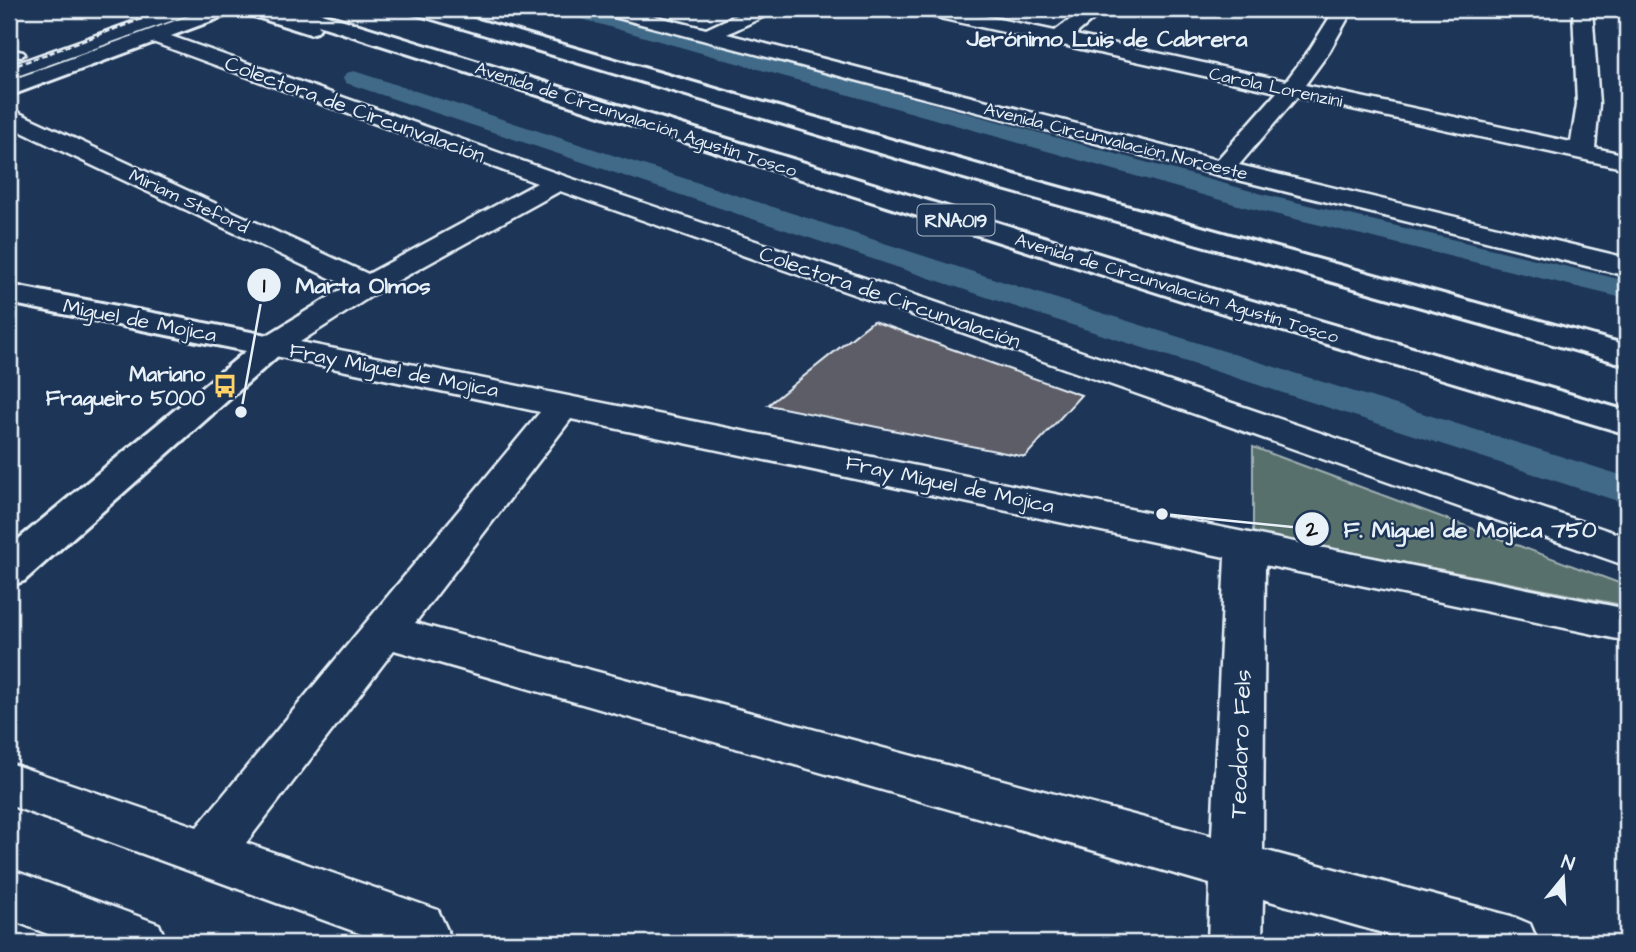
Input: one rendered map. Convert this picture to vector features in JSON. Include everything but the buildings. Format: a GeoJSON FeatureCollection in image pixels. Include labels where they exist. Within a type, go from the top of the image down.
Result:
{"type":"FeatureCollection","features":[{"type":"Feature","properties":{"kind":"main road"},"geometry":{"type":"LineString","coordinates":[[9,89],[226,9]]}},
{"type":"Feature","properties":{"kind":"main road"},"geometry":{"type":"LineString","coordinates":[[252,9],[410,60],[501,76]]}},
{"type":"Feature","properties":{"kind":"main road","name":"Avenida de Circunvalación Agustín Tosco"},"geometry":{"type":"LineString","coordinates":[[288,9],[1214,300],[1627,423]]}},
{"type":"Feature","properties":{"kind":"main road","name":"Avenida de Circunvalación Agustín Tosco"},"geometry":{"type":"LineString","coordinates":[[419,9],[966,170],[1627,355]]}},
{"type":"Feature","properties":{"kind":"main road","name":"Miguel de Mojica"},"geometry":{"type":"LineString","coordinates":[[10,296],[272,346]]}},
{"type":"Feature","properties":{"kind":"main road"},"geometry":{"type":"LineString","coordinates":[[9,570],[272,346]]}},
{"type":"Feature","properties":{"kind":"street"},"geometry":{"type":"LineString","coordinates":[[9,73],[186,9]]}},
{"type":"Feature","properties":{"kind":"street","name":"Avenida Circunvalación Noroeste"},"geometry":{"type":"LineString","coordinates":[[606,9],[1223,169],[1627,267]]}},
{"type":"Feature","properties":{"kind":"street"},"geometry":{"type":"LineString","coordinates":[[709,35],[764,9]]}},
{"type":"Feature","properties":{"kind":"street","name":"Carola Lorenzini"},"geometry":{"type":"LineString","coordinates":[[926,9],[1627,162]]}},
{"type":"Feature","properties":{"kind":"street"},"geometry":{"type":"LineString","coordinates":[[1058,39],[1096,9]]}},
{"type":"Feature","properties":{"kind":"street"},"geometry":{"type":"LineString","coordinates":[[1223,169],[1290,90],[1331,33],[1344,9]]}},
{"type":"Feature","properties":{"kind":"street"},"geometry":{"type":"LineString","coordinates":[[1582,152],[1588,104],[1583,9]]}},
{"type":"Feature","properties":{"kind":"street","name":"Colectora de Circunvalación"},"geometry":{"type":"LineString","coordinates":[[154,36],[558,182],[1627,552]]}},
{"type":"Feature","properties":{"kind":"street","name":"Miriam Steford"},"geometry":{"type":"LineString","coordinates":[[9,117],[369,285]]}},
{"type":"Feature","properties":{"kind":"street"},"geometry":{"type":"LineString","coordinates":[[272,346],[369,285],[558,182]]}},
{"type":"Feature","properties":{"kind":"street","name":"Fray Miguel de Mojica"},"geometry":{"type":"LineString","coordinates":[[272,346],[565,404],[1627,625]]}},
{"type":"Feature","properties":{"kind":"street"},"geometry":{"type":"LineString","coordinates":[[207,854],[565,404]]}},
{"type":"Feature","properties":{"kind":"street","name":"Teodoro Fels"},"geometry":{"type":"LineString","coordinates":[[1235,943],[1245,545]]}},
{"type":"Feature","properties":{"kind":"street"},"geometry":{"type":"LineString","coordinates":[[385,631],[1511,943]]}},
{"type":"Feature","properties":{"kind":"street"},"geometry":{"type":"LineString","coordinates":[[9,784],[419,929],[426,943]]}},
{"type":"Feature","properties":{"kind":"street"},"geometry":{"type":"LineString","coordinates":[[9,894],[138,943]]}},
{"type":"Feature","properties":{"kind":"lane"},"geometry":{"type":"LineString","coordinates":[[9,52],[20,54]]}},
{"type":"Feature","properties":{"kind":"green space"},"geometry":{"type":"Polygon","coordinates":[[[1253,447],[1627,586],[1627,606],[1253,533],[1253,447]]]}},
{"type":"Feature","properties":{"kind":"waterway"},"geometry":{"type":"LineString","coordinates":[[567,9],[1255,201],[1627,290]]}},
{"type":"Feature","properties":{"kind":"waterway"},"geometry":{"type":"LineString","coordinates":[[354,78],[1027,300],[1627,491]]}},
{"type":"Feature","properties":{"kind":"railway"},"geometry":{"type":"LineString","coordinates":[[9,68],[169,9]]}},
{"type":"Feature","properties":{"kind":"place","name":"Mariano Fragueiro 5000"},"geometry":{"type":"Point","coordinates":[225,386]}},
{"type":"Feature","properties":{"kind":"place","name":"Marta Olmos"},"geometry":{"type":"Point","coordinates":[241,412]}},
{"type":"Feature","properties":{"kind":"place","name":"F. Miguel de Mojica 750"},"geometry":{"type":"Point","coordinates":[1162,514]}},
{"type":"Feature","properties":{"kind":"district","name":"Jerónimo Luis de Cabrera"},"geometry":{"type":"Point","coordinates":[1107,38]}}]}
